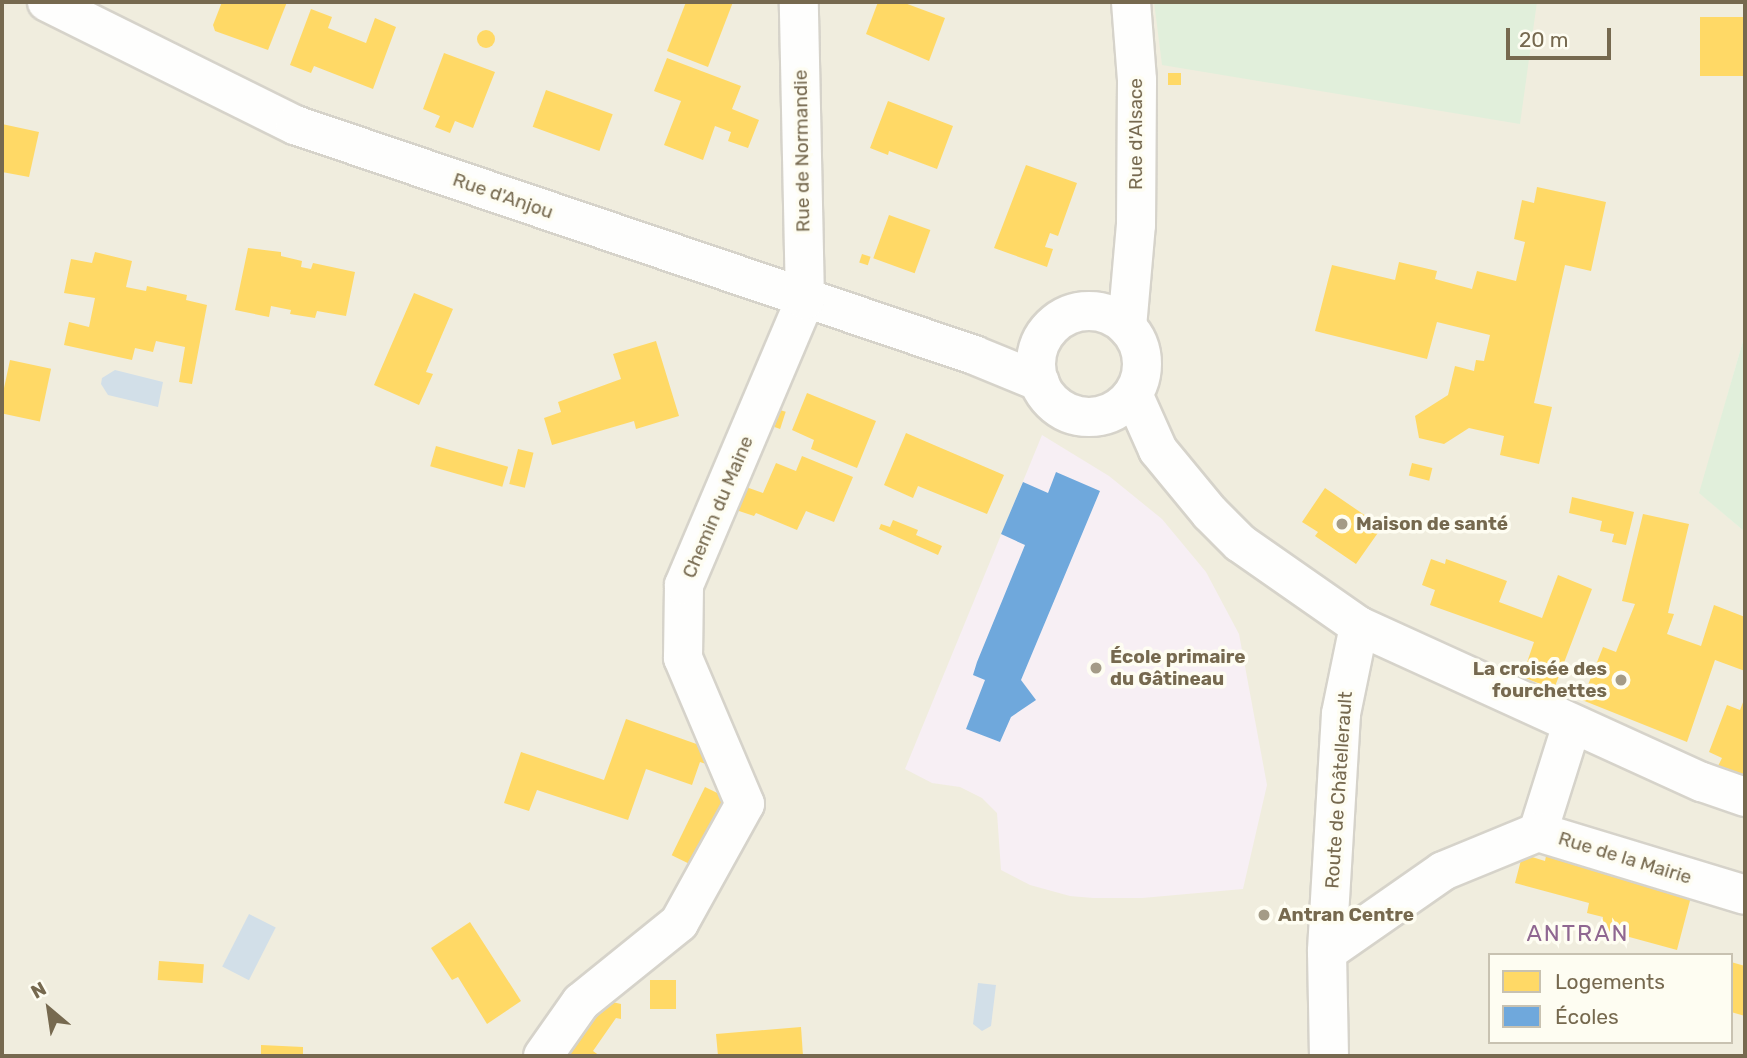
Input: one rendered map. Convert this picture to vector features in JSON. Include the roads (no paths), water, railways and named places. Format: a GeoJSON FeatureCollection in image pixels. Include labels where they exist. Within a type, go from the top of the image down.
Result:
{"type":"FeatureCollection","features":[{"type":"Feature","properties":{"kind":"street","name":"Rue d'Anjou"},"geometry":{"type":"LineString","coordinates":[[47,2],[295,125],[805,300],[974,355],[1040,382]]}},
{"type":"Feature","properties":{"kind":"street","name":"Rue de Normandie"},"geometry":{"type":"LineString","coordinates":[[799,2],[805,300]]}},
{"type":"Feature","properties":{"kind":"street","name":"Rue d'Alsace"},"geometry":{"type":"LineString","coordinates":[[1127,327],[1136,225],[1137,93],[1131,2]]}},
{"type":"Feature","properties":{"kind":"street"},"geometry":{"type":"LineString","coordinates":[[1131,265],[1081,312],[1052,327],[1042,340],[1037,369],[1047,396],[1070,414],[1100,416],[1158,450]]}},
{"type":"Feature","properties":{"kind":"street","name":"Chemin du Maine"},"geometry":{"type":"LineString","coordinates":[[543,1056],[581,1002],[678,923],[745,804],[683,659],[684,585],[805,300]]}},
{"type":"Feature","properties":{"kind":"street"},"geometry":{"type":"LineString","coordinates":[[1081,312],[1098,312],[1114,317],[1127,327],[1137,342],[1142,359],[1140,377],[1133,394],[1124,404],[1100,416]]}},
{"type":"Feature","properties":{"kind":"street"},"geometry":{"type":"LineString","coordinates":[[974,355],[1042,340]]}},
{"type":"Feature","properties":{"kind":"street"},"geometry":{"type":"LineString","coordinates":[[1133,394],[1158,450],[1210,513],[1240,543],[1359,626],[1702,782],[1745,797]]}},
{"type":"Feature","properties":{"kind":"street","name":"Route de Châtellerault"},"geometry":{"type":"LineString","coordinates":[[1329,1056],[1327,952],[1342,714],[1359,626]]}},
{"type":"Feature","properties":{"kind":"street"},"geometry":{"type":"LineString","coordinates":[[1538,832],[1572,724]]}},
{"type":"Feature","properties":{"kind":"street","name":"Rue de la Mairie"},"geometry":{"type":"LineString","coordinates":[[1327,952],[1443,871],[1538,832],[1745,895]]}},
{"type":"Feature","properties":{"kind":"place","name":"Maison de santé"},"geometry":{"type":"Point","coordinates":[1342,524]}},
{"type":"Feature","properties":{"kind":"place","name":"École primaire du Gâtineau"},"geometry":{"type":"Point","coordinates":[1096,668]}},
{"type":"Feature","properties":{"kind":"place","name":"La croisée des fourchettes"},"geometry":{"type":"Point","coordinates":[1621,680]}},
{"type":"Feature","properties":{"kind":"place","name":"Antran Centre"},"geometry":{"type":"Point","coordinates":[1264,915]}},
{"type":"Feature","properties":{"kind":"district","name":"ANTRAN"},"geometry":{"type":"Point","coordinates":[1578,933]}}]}
